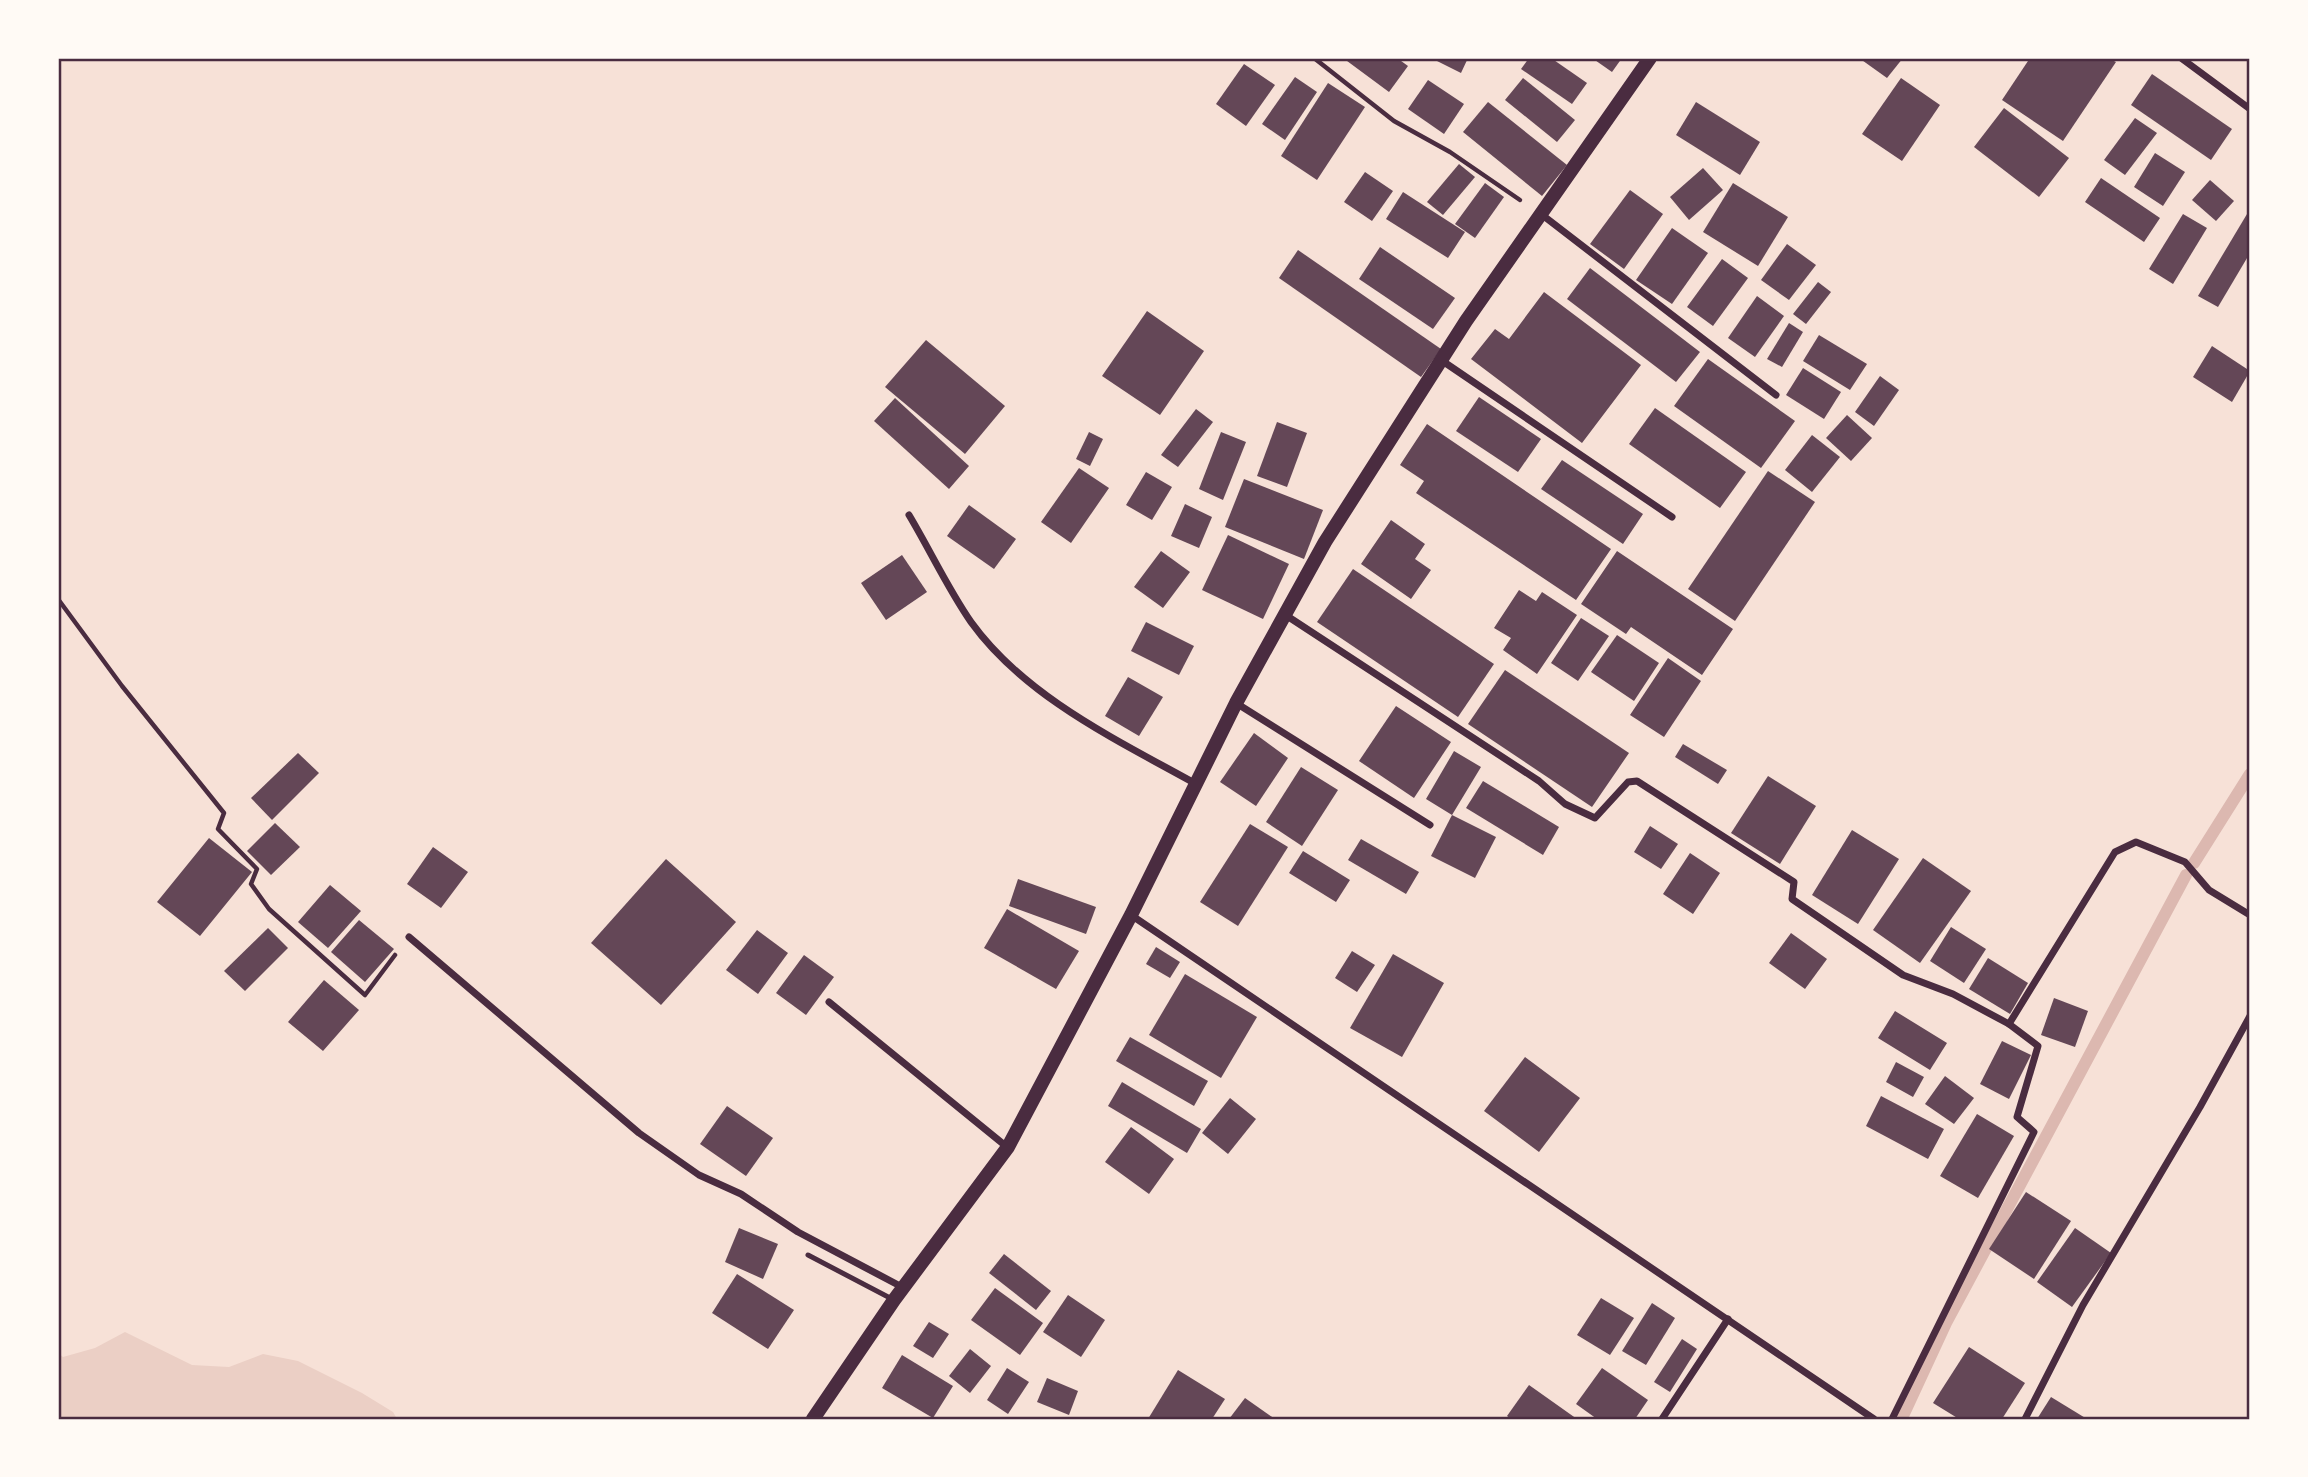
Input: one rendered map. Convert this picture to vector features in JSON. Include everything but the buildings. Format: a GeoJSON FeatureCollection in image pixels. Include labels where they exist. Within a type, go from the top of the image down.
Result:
{"type":"FeatureCollection","features":[{"type":"Feature","properties":{"kind":"main road"},"geometry":{"type":"LineString","coordinates":[[813,1419],[894,1300],[1008,1147],[1131,915],[1236,703],[1284,614],[1367,473],[1540,214],[1650,58]]}},
{"type":"Feature","properties":{"kind":"street"},"geometry":{"type":"LineString","coordinates":[[2182,58],[2250,109]]}},
{"type":"Feature","properties":{"kind":"street"},"geometry":{"type":"LineString","coordinates":[[1540,214],[1776,395]]}},
{"type":"Feature","properties":{"kind":"street"},"geometry":{"type":"LineString","coordinates":[[1441,360],[1672,517]]}},
{"type":"Feature","properties":{"kind":"street"},"geometry":{"type":"LineString","coordinates":[[909,515],[971,621],[1011,667],[1063,706],[1196,784]]}},
{"type":"Feature","properties":{"kind":"street"},"geometry":{"type":"LineString","coordinates":[[1284,614],[1539,781],[1565,804],[1595,818],[1628,782],[1637,781],[1794,882],[1792,899],[1903,975],[1953,994],[2009,1024],[2038,1046],[2017,1117],[2034,1132],[1892,1419]]}},
{"type":"Feature","properties":{"kind":"street"},"geometry":{"type":"LineString","coordinates":[[1236,703],[1430,825]]}},
{"type":"Feature","properties":{"kind":"street"},"geometry":{"type":"LineString","coordinates":[[2009,1024],[2115,852],[2136,842],[2185,862],[2209,890],[2250,915]]}},
{"type":"Feature","properties":{"kind":"street"},"geometry":{"type":"LineString","coordinates":[[1131,915],[1874,1419]]}},
{"type":"Feature","properties":{"kind":"street"},"geometry":{"type":"LineString","coordinates":[[409,937],[639,1133],[699,1175],[741,1194],[798,1232],[903,1288]]}},
{"type":"Feature","properties":{"kind":"street"},"geometry":{"type":"LineString","coordinates":[[829,1002],[1008,1147]]}},
{"type":"Feature","properties":{"kind":"street"},"geometry":{"type":"LineString","coordinates":[[2025,1419],[2083,1305],[2200,1107],[2250,1016]]}},
{"type":"Feature","properties":{"kind":"street"},"geometry":{"type":"LineString","coordinates":[[1661,1419],[1728,1319]]}},
{"type":"Feature","properties":{"kind":"lane"},"geometry":{"type":"LineString","coordinates":[[808,1255],[894,1300]]}},
{"type":"Feature","properties":{"kind":"path"},"geometry":{"type":"LineString","coordinates":[[1314,58],[1394,121],[1450,152],[1540,214]]}},
{"type":"Feature","properties":{"kind":"path"},"geometry":{"type":"LineString","coordinates":[[58,599],[122,686],[224,813],[218,828],[257,869],[251,884],[269,909],[365,995],[409,937]]}},
{"type":"Feature","properties":{"kind":"shaded area"},"geometry":{"type":"Polygon","coordinates":[[[125,1332],[192,1365],[229,1367],[263,1354],[298,1361],[362,1393],[393,1412],[397,1419],[58,1419],[58,1353],[63,1357],[95,1348],[125,1332]]]}},
{"type":"Feature","properties":{"kind":"waterway"},"geometry":{"type":"LineString","coordinates":[[2194,863],[2250,774]]}},
{"type":"Feature","properties":{"kind":"waterway"},"geometry":{"type":"LineString","coordinates":[[1902,1418],[1946,1323],[2186,875]]}}]}
